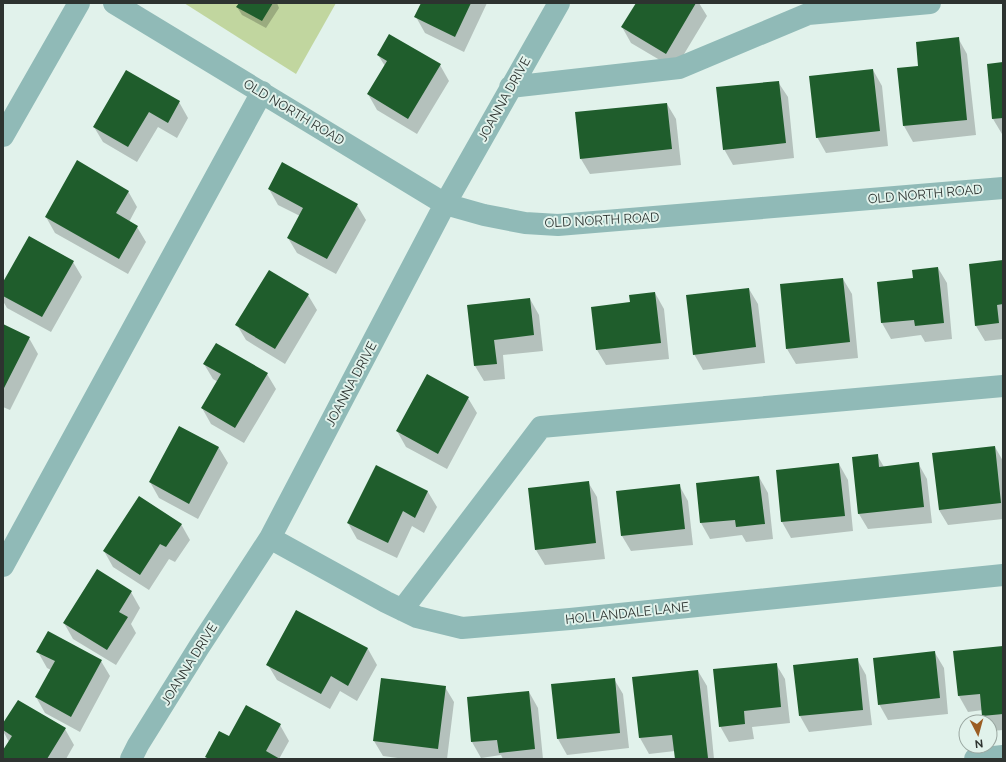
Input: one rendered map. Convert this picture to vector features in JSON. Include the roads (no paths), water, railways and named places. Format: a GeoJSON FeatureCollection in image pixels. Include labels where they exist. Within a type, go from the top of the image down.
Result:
{"type":"FeatureCollection","features":[{"type":"Feature","properties":{"kind":"street"},"geometry":{"type":"LineString","coordinates":[[3,136],[79,3]]}},
{"type":"Feature","properties":{"kind":"street","name":"OLD NORTH ROAD"},"geometry":{"type":"LineString","coordinates":[[114,3],[445,204],[484,215],[518,222],[558,225],[1003,188]]}},
{"type":"Feature","properties":{"kind":"street","name":"JOANNA DRIVE"},"geometry":{"type":"LineString","coordinates":[[131,759],[138,745],[199,646],[270,538],[445,204],[559,3]]}},
{"type":"Feature","properties":{"kind":"street"},"geometry":{"type":"LineString","coordinates":[[510,87],[679,68],[808,14],[930,3]]}},
{"type":"Feature","properties":{"kind":"street"},"geometry":{"type":"LineString","coordinates":[[3,566],[262,92]]}},
{"type":"Feature","properties":{"kind":"street"},"geometry":{"type":"LineString","coordinates":[[402,610],[541,427],[1003,386]]}},
{"type":"Feature","properties":{"kind":"street","name":"HOLLANDALE LANE"},"geometry":{"type":"LineString","coordinates":[[270,538],[402,610],[417,617],[462,628],[570,619],[1003,575]]}},
{"type":"Feature","properties":{"kind":"street"},"geometry":{"type":"LineString","coordinates":[[975,759],[1003,756]]}}]}
